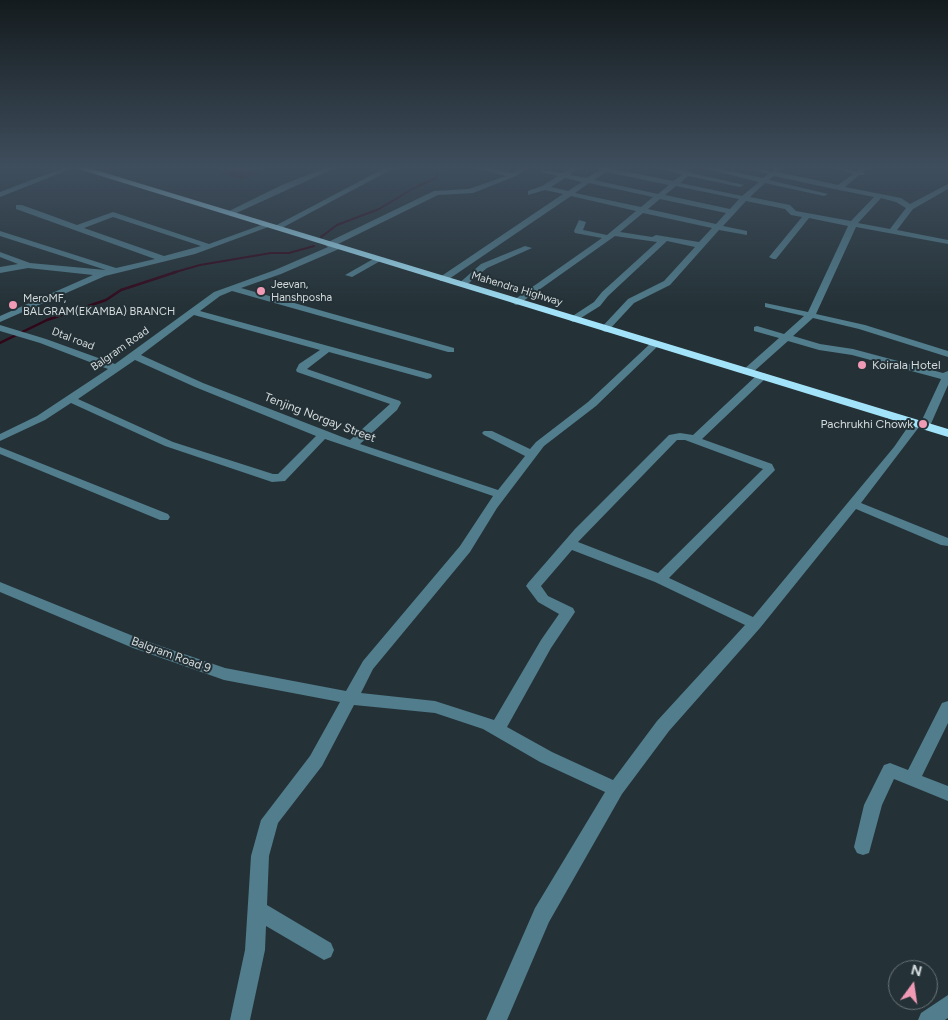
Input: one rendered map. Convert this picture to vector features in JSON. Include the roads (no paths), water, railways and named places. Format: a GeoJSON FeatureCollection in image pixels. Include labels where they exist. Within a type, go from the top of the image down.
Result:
{"type":"FeatureCollection","features":[{"type":"Feature","properties":{"kind":"highway","name":"Mahendra Highway"},"geometry":{"type":"LineString","coordinates":[[236,216],[948,433]]}},
{"type":"Feature","properties":{"kind":"street"},"geometry":{"type":"LineString","coordinates":[[42,216],[164,259]]}},
{"type":"Feature","properties":{"kind":"street"},"geometry":{"type":"LineString","coordinates":[[76,228],[109,216]]}},
{"type":"Feature","properties":{"kind":"street"},"geometry":{"type":"LineString","coordinates":[[118,216],[208,246]]}},
{"type":"Feature","properties":{"kind":"street"},"geometry":{"type":"LineString","coordinates":[[0,319],[102,274],[164,259],[271,227],[294,216]]}},
{"type":"Feature","properties":{"kind":"street","name":"Balgram Road"},"geometry":{"type":"LineString","coordinates":[[0,438],[41,418],[70,399],[134,356],[217,294],[278,272],[393,216]]}},
{"type":"Feature","properties":{"kind":"street"},"geometry":{"type":"LineString","coordinates":[[443,279],[537,216]]}},
{"type":"Feature","properties":{"kind":"street"},"geometry":{"type":"LineString","coordinates":[[604,240],[634,216]]}},
{"type":"Feature","properties":{"kind":"street"},"geometry":{"type":"LineString","coordinates":[[671,216],[744,233]]}},
{"type":"Feature","properties":{"kind":"street"},"geometry":{"type":"LineString","coordinates":[[605,329],[631,301],[667,284],[727,216]]}},
{"type":"Feature","properties":{"kind":"street"},"geometry":{"type":"LineString","coordinates":[[773,256],[807,216],[948,242]]}},
{"type":"Feature","properties":{"kind":"street"},"geometry":{"type":"LineString","coordinates":[[747,372],[811,315],[853,224],[861,216]]}},
{"type":"Feature","properties":{"kind":"street"},"geometry":{"type":"LineString","coordinates":[[892,232],[903,216]]}},
{"type":"Feature","properties":{"kind":"street"},"geometry":{"type":"LineString","coordinates":[[582,222],[578,233],[604,240]]}},
{"type":"Feature","properties":{"kind":"street"},"geometry":{"type":"LineString","coordinates":[[617,229],[700,245]]}},
{"type":"Feature","properties":{"kind":"street"},"geometry":{"type":"LineString","coordinates":[[0,233],[116,271]]}},
{"type":"Feature","properties":{"kind":"street"},"geometry":{"type":"LineString","coordinates":[[516,302],[613,233],[663,241],[597,304],[573,319]]}},
{"type":"Feature","properties":{"kind":"street"},"geometry":{"type":"LineString","coordinates":[[461,285],[484,266],[528,248]]}},
{"type":"Feature","properties":{"kind":"street"},"geometry":{"type":"LineString","coordinates":[[0,254],[28,265],[102,274]]}},
{"type":"Feature","properties":{"kind":"street"},"geometry":{"type":"LineString","coordinates":[[349,275],[378,260]]}},
{"type":"Feature","properties":{"kind":"street"},"geometry":{"type":"LineString","coordinates":[[0,270],[28,265]]}},
{"type":"Feature","properties":{"kind":"street"},"geometry":{"type":"LineString","coordinates":[[230,288],[452,350]]}},
{"type":"Feature","properties":{"kind":"street"},"geometry":{"type":"LineString","coordinates":[[768,305],[862,327],[948,354]]}},
{"type":"Feature","properties":{"kind":"street"},"geometry":{"type":"LineString","coordinates":[[0,308],[14,313]]}},
{"type":"Feature","properties":{"kind":"street"},"geometry":{"type":"LineString","coordinates":[[193,312],[427,376]]}},
{"type":"Feature","properties":{"kind":"street","name":"Dtal road"},"geometry":{"type":"LineString","coordinates":[[0,328],[43,340],[115,368]]}},
{"type":"Feature","properties":{"kind":"street"},"geometry":{"type":"LineString","coordinates":[[496,1020],[542,915],[616,789],[663,726],[755,624],[920,424],[947,376],[853,352],[819,347],[757,329]]}},
{"type":"Feature","properties":{"kind":"street"},"geometry":{"type":"LineString","coordinates":[[240,1020],[255,950],[260,856],[270,820],[316,761],[368,666],[465,549],[501,495],[540,444],[592,404],[655,344]]}},
{"type":"Feature","properties":{"kind":"street"},"geometry":{"type":"LineString","coordinates":[[329,348],[302,366],[301,370],[396,403],[352,446]]}},
{"type":"Feature","properties":{"kind":"street","name":"Tenjing Norgay Street"},"geometry":{"type":"LineString","coordinates":[[134,356],[199,385],[352,446],[501,495]]}},
{"type":"Feature","properties":{"kind":"street"},"geometry":{"type":"LineString","coordinates":[[694,440],[762,376]]}},
{"type":"Feature","properties":{"kind":"street"},"geometry":{"type":"LineString","coordinates":[[70,399],[169,444],[272,478],[281,478],[323,435]]}},
{"type":"Feature","properties":{"kind":"street"},"geometry":{"type":"LineString","coordinates":[[488,434],[532,455]]}},
{"type":"Feature","properties":{"kind":"street"},"geometry":{"type":"LineString","coordinates":[[497,730],[546,644],[568,612],[543,599],[533,586],[570,544],[673,437],[680,436],[694,440],[765,465],[769,470],[660,579]]}},
{"type":"Feature","properties":{"kind":"street"},"geometry":{"type":"LineString","coordinates":[[0,450],[164,517]]}},
{"type":"Feature","properties":{"kind":"street"},"geometry":{"type":"LineString","coordinates":[[854,504],[946,542]]}},
{"type":"Feature","properties":{"kind":"street"},"geometry":{"type":"LineString","coordinates":[[570,544],[660,579],[755,624]]}},
{"type":"Feature","properties":{"kind":"street","name":"Balgram Road 9"},"geometry":{"type":"LineString","coordinates":[[0,587],[138,644],[224,674],[349,698],[435,707],[488,724],[546,756],[616,789]]}},
{"type":"Feature","properties":{"kind":"street"},"geometry":{"type":"LineString","coordinates":[[912,779],[948,707]]}},
{"type":"Feature","properties":{"kind":"street"},"geometry":{"type":"LineString","coordinates":[[863,848],[873,805],[890,770],[948,794]]}},
{"type":"Feature","properties":{"kind":"street"},"geometry":{"type":"LineString","coordinates":[[258,910],[324,950]]}},
{"type":"Feature","properties":{"kind":"street"},"geometry":{"type":"LineString","coordinates":[[928,1020],[948,1005]]}},
{"type":"Feature","properties":{"kind":"waterway"},"geometry":{"type":"LineString","coordinates":[[321,237],[337,225],[362,216]]}},
{"type":"Feature","properties":{"kind":"waterway"},"geometry":{"type":"LineString","coordinates":[[172,273],[200,265],[271,253],[289,253],[314,246]]}},
{"type":"Feature","properties":{"kind":"waterway"},"geometry":{"type":"LineString","coordinates":[[0,343],[47,320],[106,300],[121,290],[176,272]]}},
{"type":"Feature","properties":{"kind":"place","name":"Jeevan, Hanshposha"},"geometry":{"type":"Point","coordinates":[261,291]}},
{"type":"Feature","properties":{"kind":"place","name":"MeroMF, BALGRAM(EKAMBA) BRANCH"},"geometry":{"type":"Point","coordinates":[13,305]}},
{"type":"Feature","properties":{"kind":"place","name":"Koirala Hotel"},"geometry":{"type":"Point","coordinates":[862,365]}},
{"type":"Feature","properties":{"kind":"place","name":"Pachrukhi Chowk"},"geometry":{"type":"Point","coordinates":[923,424]}}]}
